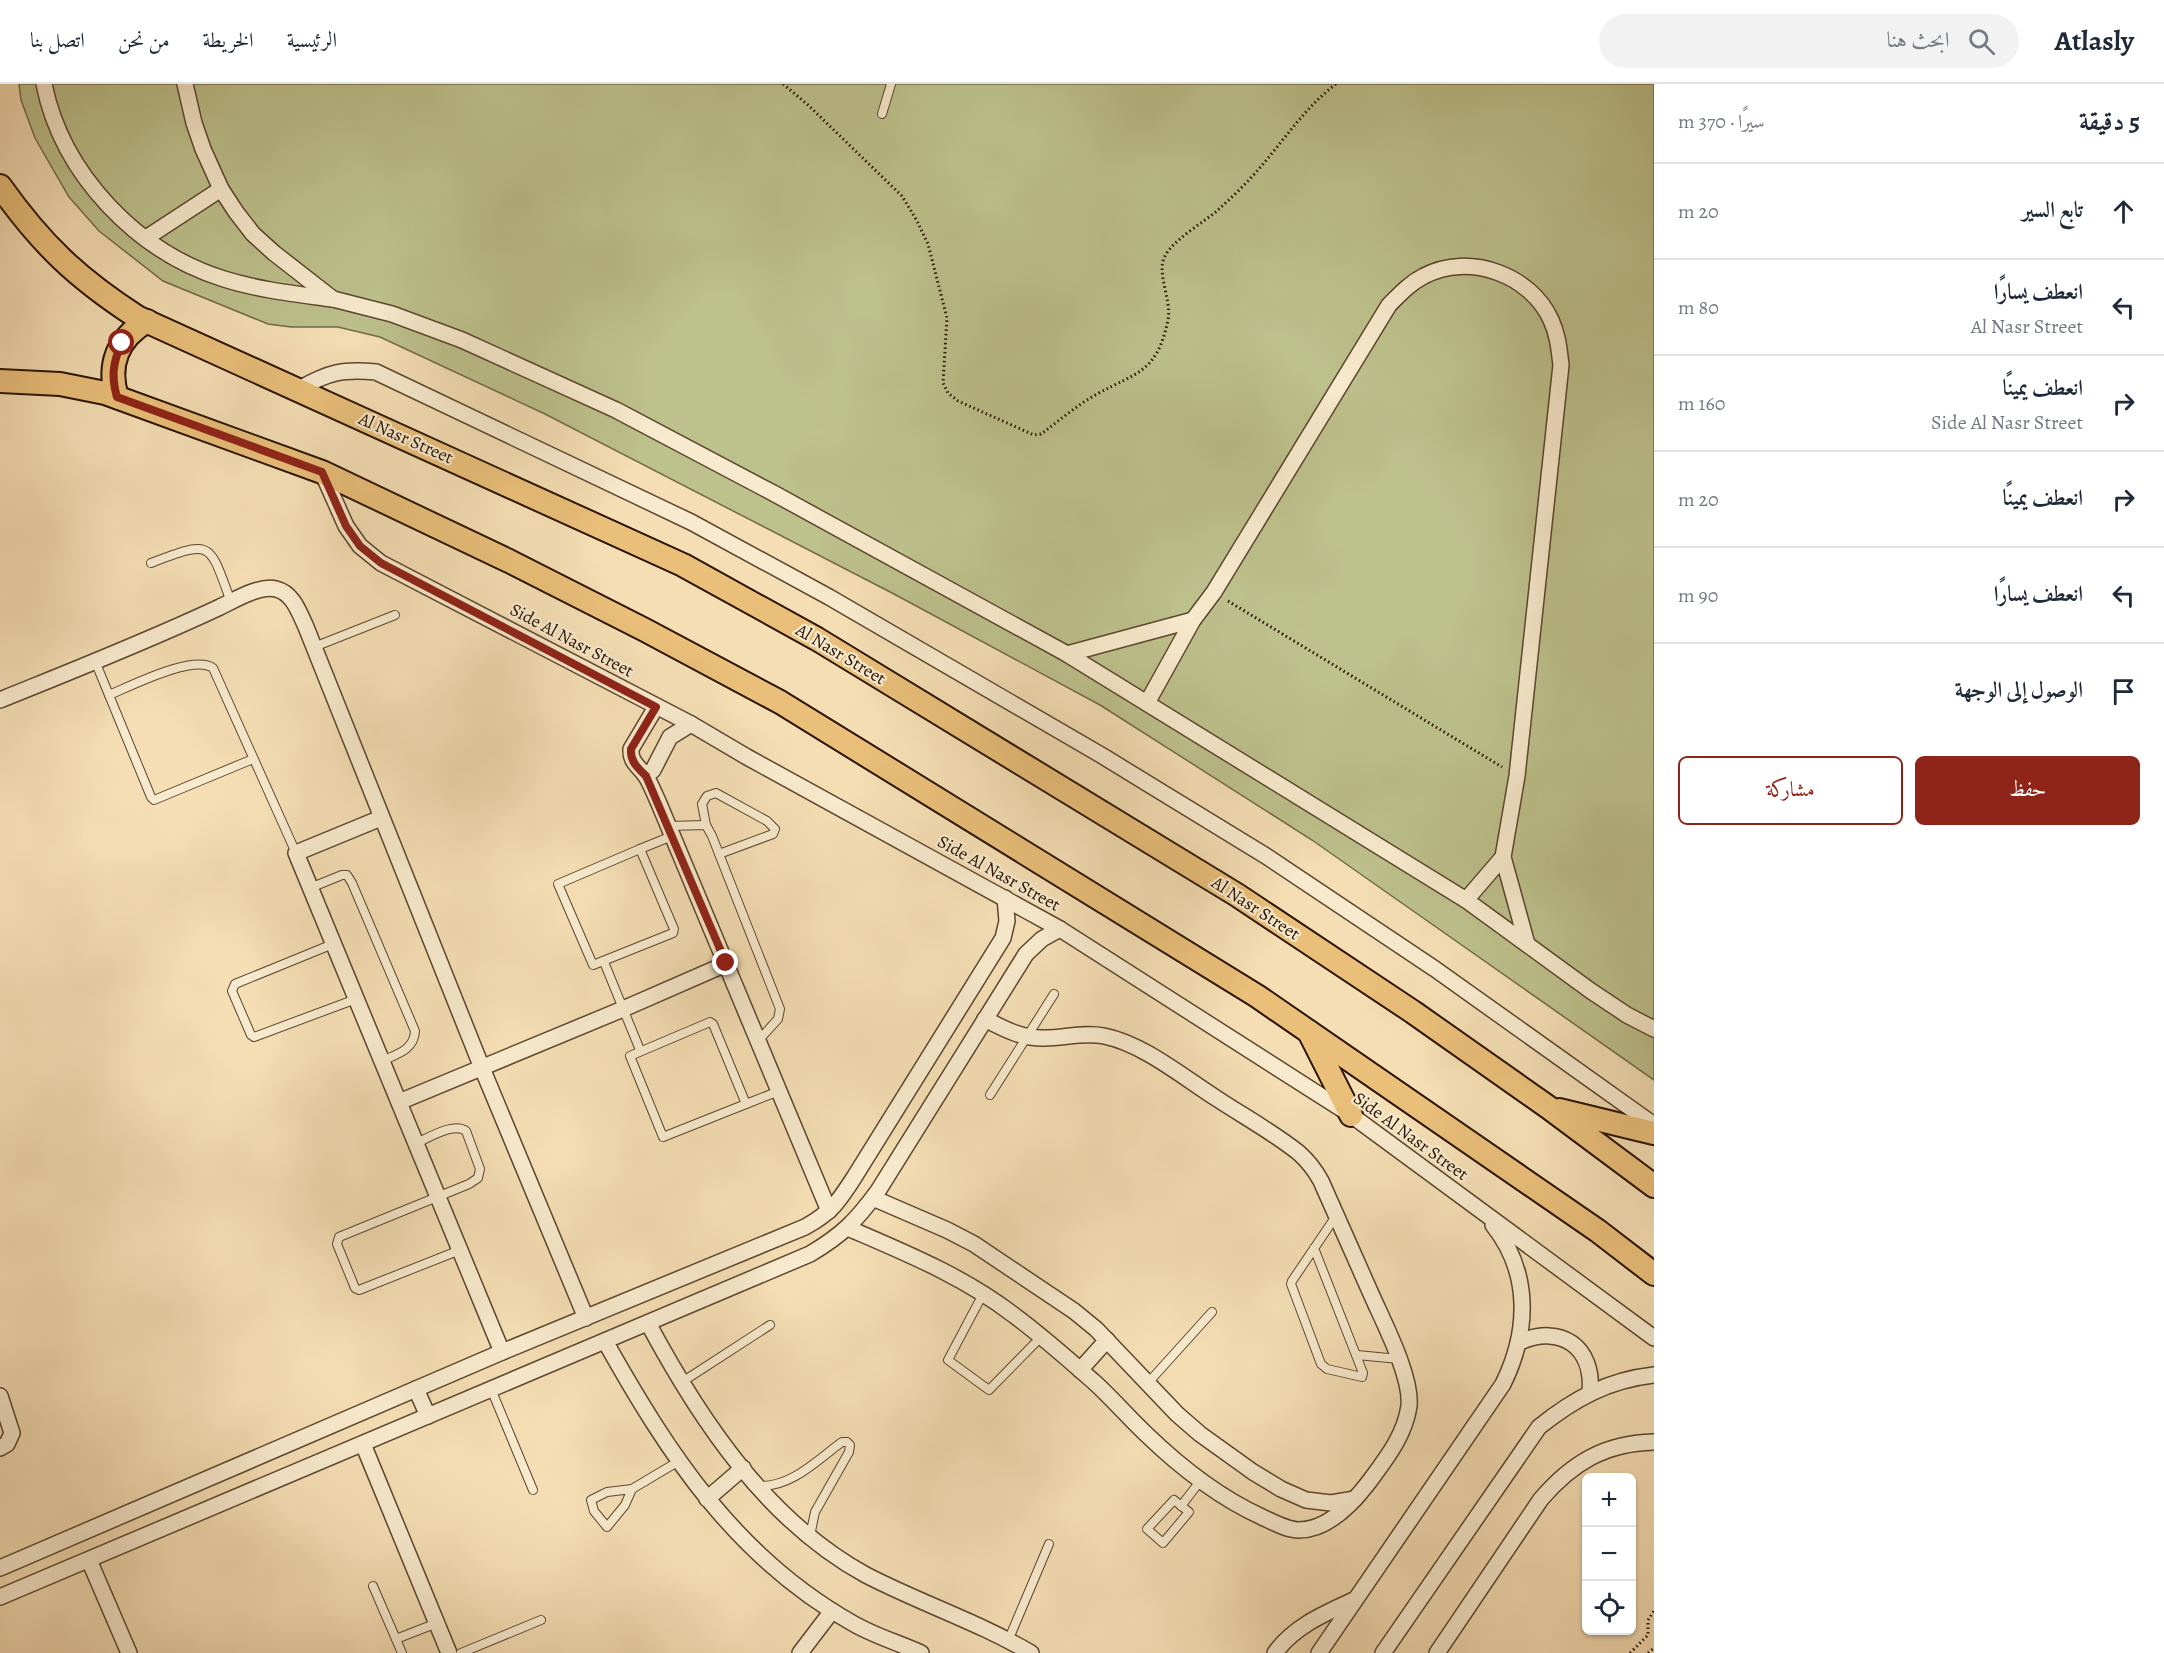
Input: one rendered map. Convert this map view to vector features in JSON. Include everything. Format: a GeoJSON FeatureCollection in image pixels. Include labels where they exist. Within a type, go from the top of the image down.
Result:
{"type":"FeatureCollection","features":[{"type":"Feature","properties":{"kind":"main road","name":"Al Nasr Street"},"geometry":{"type":"LineString","coordinates":[[0,186],[33,231],[64,264],[99,292],[147,321],[683,565],[817,639],[1237,895],[1413,1012],[1548,1107],[1654,1186]]}},
{"type":"Feature","properties":{"kind":"main road"},"geometry":{"type":"LineString","coordinates":[[117,397],[113,375],[117,353],[129,334],[147,321]]}},
{"type":"Feature","properties":{"kind":"main road"},"geometry":{"type":"LineString","coordinates":[[0,381],[60,384],[117,397],[322,472],[520,566],[780,702],[1257,996],[1598,1231],[1654,1274]]}},
{"type":"Feature","properties":{"kind":"main road"},"geometry":{"type":"LineString","coordinates":[[1309,1031],[1351,1115]]}},
{"type":"Feature","properties":{"kind":"main road"},"geometry":{"type":"LineString","coordinates":[[1548,1107],[1654,1133]]}},
{"type":"Feature","properties":{"kind":"street"},"geometry":{"type":"LineString","coordinates":[[44,84],[62,136],[87,180],[120,217],[170,254],[200,270],[224,279],[287,293],[333,299],[392,314],[462,340],[616,410],[1067,654],[1466,900],[1626,1015],[1654,1029]]}},
{"type":"Feature","properties":{"kind":"street"},"geometry":{"type":"LineString","coordinates":[[185,84],[196,131],[221,189],[253,234],[274,254],[333,299]]}},
{"type":"Feature","properties":{"kind":"street"},"geometry":{"type":"LineString","coordinates":[[146,238],[221,189]]}},
{"type":"Feature","properties":{"kind":"street"},"geometry":{"type":"LineString","coordinates":[[1147,703],[1194,620],[1214,592],[1389,305],[1406,288],[1426,274],[1449,267],[1473,266],[1497,271],[1519,282],[1537,298],[1550,318],[1559,341],[1561,365],[1517,776],[1503,856],[1527,944]]}},
{"type":"Feature","properties":{"kind":"street"},"geometry":{"type":"LineString","coordinates":[[299,389],[323,376],[349,370],[376,372],[711,533],[829,597],[1061,732],[1266,856],[1435,969],[1654,1125]]}},
{"type":"Feature","properties":{"kind":"street","name":"Side Al Nasr Street"},"geometry":{"type":"LineString","coordinates":[[322,472],[346,526],[360,546],[381,563],[691,724],[747,758],[1060,929],[1351,1115],[1654,1338]]}},
{"type":"Feature","properties":{"kind":"street"},"geometry":{"type":"LineString","coordinates":[[0,700],[262,590],[274,588],[291,597],[314,647],[482,1068],[586,1318]]}},
{"type":"Feature","properties":{"kind":"street"},"geometry":{"type":"LineString","coordinates":[[1067,654],[1194,620]]}},
{"type":"Feature","properties":{"kind":"street"},"geometry":{"type":"LineString","coordinates":[[656,707],[631,749],[631,755],[635,766],[646,776],[670,831],[829,1211]]}},
{"type":"Feature","properties":{"kind":"street"},"geometry":{"type":"LineString","coordinates":[[646,776],[657,763],[670,737],[691,724]]}},
{"type":"Feature","properties":{"kind":"street"},"geometry":{"type":"LineString","coordinates":[[381,818],[296,853],[502,1352]]}},
{"type":"Feature","properties":{"kind":"street"},"geometry":{"type":"LineString","coordinates":[[1466,900],[1503,856]]}},
{"type":"Feature","properties":{"kind":"street"},"geometry":{"type":"LineString","coordinates":[[0,1568],[502,1352],[822,1218],[836,1205],[855,1176],[1003,938],[1007,921],[1005,898]]}},
{"type":"Feature","properties":{"kind":"street"},"geometry":{"type":"LineString","coordinates":[[0,1574],[4,1596],[810,1254],[848,1228],[873,1198],[1026,954],[1042,939],[1060,929]]}},
{"type":"Feature","properties":{"kind":"street"},"geometry":{"type":"LineString","coordinates":[[399,1102],[623,1009],[726,963]]}},
{"type":"Feature","properties":{"kind":"street"},"geometry":{"type":"LineString","coordinates":[[972,988],[996,1002]]}},
{"type":"Feature","properties":{"kind":"street"},"geometry":{"type":"LineString","coordinates":[[848,1228],[937,1268],[1015,1315],[1080,1370],[1182,1467],[1247,1510],[1280,1525],[1299,1530],[1328,1521],[1355,1498],[1397,1443],[1406,1421],[1409,1403],[1407,1385],[1336,1215],[1312,1165],[1298,1152],[1137,1048],[1102,1036],[1027,1037],[1009,1032],[985,1019]]}},
{"type":"Feature","properties":{"kind":"street"},"geometry":{"type":"LineString","coordinates":[[873,1198],[974,1244],[1074,1311],[1107,1340],[1147,1384],[1192,1427],[1262,1478],[1306,1500],[1331,1503],[1355,1498]]}},
{"type":"Feature","properties":{"kind":"street"},"geometry":{"type":"LineString","coordinates":[[1319,1653],[1503,1384],[1513,1364],[1520,1342],[1523,1314],[1521,1287],[1514,1260],[1501,1236],[1483,1213]]}},
{"type":"Feature","properties":{"kind":"street"},"geometry":{"type":"LineString","coordinates":[[648,1323],[713,1430],[742,1468],[809,1538],[866,1575],[1031,1653]]}},
{"type":"Feature","properties":{"kind":"street"},"geometry":{"type":"LineString","coordinates":[[1520,1342],[1534,1336],[1550,1334],[1565,1339],[1578,1348],[1587,1361],[1591,1376],[1590,1392]]}},
{"type":"Feature","properties":{"kind":"street"},"geometry":{"type":"LineString","coordinates":[[1080,1370],[1107,1340]]}},
{"type":"Feature","properties":{"kind":"street"},"geometry":{"type":"LineString","coordinates":[[605,1341],[634,1393],[679,1461],[707,1499],[741,1538],[785,1577],[832,1611],[856,1625],[921,1653]]}},
{"type":"Feature","properties":{"kind":"street"},"geometry":{"type":"LineString","coordinates":[[1383,1653],[1539,1427],[1566,1405],[1590,1392],[1618,1382],[1654,1375]]}},
{"type":"Feature","properties":{"kind":"street"},"geometry":{"type":"LineString","coordinates":[[416,1389],[428,1416]]}},
{"type":"Feature","properties":{"kind":"street"},"geometry":{"type":"LineString","coordinates":[[0,1396],[12,1433],[7,1444],[0,1448]]}},
{"type":"Feature","properties":{"kind":"street"},"geometry":{"type":"LineString","coordinates":[[1437,1653],[1540,1499],[1554,1483],[1571,1468],[1599,1453],[1631,1444],[1654,1442]]}},
{"type":"Feature","properties":{"kind":"street"},"geometry":{"type":"LineString","coordinates":[[363,1444],[449,1653]]}},
{"type":"Feature","properties":{"kind":"street"},"geometry":{"type":"LineString","coordinates":[[707,1499],[742,1468]]}},
{"type":"Feature","properties":{"kind":"street"},"geometry":{"type":"LineString","coordinates":[[1299,1530],[1312,1517],[1312,1508],[1306,1500]]}},
{"type":"Feature","properties":{"kind":"street"},"geometry":{"type":"LineString","coordinates":[[89,1560],[129,1653]]}},
{"type":"Feature","properties":{"kind":"street"},"geometry":{"type":"LineString","coordinates":[[1275,1653],[1287,1640],[1318,1617],[1354,1600]]}},
{"type":"Feature","properties":{"kind":"street"},"geometry":{"type":"LineString","coordinates":[[800,1653],[832,1611]]}},
{"type":"Feature","properties":{"kind":"lane"},"geometry":{"type":"LineString","coordinates":[[882,114],[891,84]]}},
{"type":"Feature","properties":{"kind":"lane"},"geometry":{"type":"LineString","coordinates":[[151,563],[186,549],[204,549],[216,561],[231,602]]}},
{"type":"Feature","properties":{"kind":"lane"},"geometry":{"type":"LineString","coordinates":[[314,647],[395,615]]}},
{"type":"Feature","properties":{"kind":"lane"},"geometry":{"type":"LineString","coordinates":[[95,661],[154,800],[254,759]]}},
{"type":"Feature","properties":{"kind":"lane"},"geometry":{"type":"LineString","coordinates":[[109,695],[176,668],[195,663],[209,665],[213,668],[296,853]]}},
{"type":"Feature","properties":{"kind":"lane"},"geometry":{"type":"LineString","coordinates":[[719,854],[773,834],[775,829],[767,821],[716,792],[711,792],[704,798],[703,810],[706,825],[780,1009],[778,1019],[758,1041]]}},
{"type":"Feature","properties":{"kind":"lane"},"geometry":{"type":"LineString","coordinates":[[640,849],[674,929],[673,933],[593,965],[558,884],[640,849],[670,831],[706,825]]}},
{"type":"Feature","properties":{"kind":"lane"},"geometry":{"type":"LineString","coordinates":[[310,888],[342,875],[346,875],[352,883],[415,1031],[415,1040],[410,1047],[382,1061]]}},
{"type":"Feature","properties":{"kind":"lane"},"geometry":{"type":"LineString","coordinates":[[333,944],[235,984],[232,991],[251,1035],[254,1037],[356,999]]}},
{"type":"Feature","properties":{"kind":"lane"},"geometry":{"type":"LineString","coordinates":[[604,962],[640,1050]]}},
{"type":"Feature","properties":{"kind":"lane"},"geometry":{"type":"LineString","coordinates":[[990,1095],[1054,994]]}},
{"type":"Feature","properties":{"kind":"lane"},"geometry":{"type":"LineString","coordinates":[[746,1104],[713,1024],[710,1022],[630,1056],[663,1137],[779,1091]]}},
{"type":"Feature","properties":{"kind":"lane"},"geometry":{"type":"LineString","coordinates":[[416,1143],[452,1128],[461,1128],[466,1131],[480,1169],[478,1178],[469,1185],[339,1238],[337,1244],[355,1288],[359,1290],[460,1250]]}},
{"type":"Feature","properties":{"kind":"lane"},"geometry":{"type":"LineString","coordinates":[[1314,1248],[1364,1373],[1362,1377],[1327,1369],[1321,1364],[1291,1284],[1314,1248],[1336,1215]]}},
{"type":"Feature","properties":{"kind":"lane"},"geometry":{"type":"LineString","coordinates":[[983,1294],[948,1360],[989,1390],[1041,1337]]}},
{"type":"Feature","properties":{"kind":"lane"},"geometry":{"type":"LineString","coordinates":[[1147,1384],[1212,1312]]}},
{"type":"Feature","properties":{"kind":"lane"},"geometry":{"type":"LineString","coordinates":[[682,1382],[770,1325]]}},
{"type":"Feature","properties":{"kind":"lane"},"geometry":{"type":"LineString","coordinates":[[1357,1355],[1398,1359]]}},
{"type":"Feature","properties":{"kind":"lane"},"geometry":{"type":"LineString","coordinates":[[491,1389],[533,1490]]}},
{"type":"Feature","properties":{"kind":"lane"},"geometry":{"type":"LineString","coordinates":[[759,1486],[786,1482],[842,1442],[850,1445],[849,1452],[815,1512],[809,1538]]}},
{"type":"Feature","properties":{"kind":"lane"},"geometry":{"type":"LineString","coordinates":[[632,1489],[625,1505],[607,1527],[594,1511],[591,1500],[607,1492],[632,1489],[679,1461]]}},
{"type":"Feature","properties":{"kind":"lane"},"geometry":{"type":"LineString","coordinates":[[1181,1506],[1201,1480]]}},
{"type":"Feature","properties":{"kind":"lane"},"geometry":{"type":"LineString","coordinates":[[1174,1500],[1181,1506],[1189,1512],[1163,1543],[1147,1529],[1172,1501],[1174,1500]]}},
{"type":"Feature","properties":{"kind":"lane"},"geometry":{"type":"LineString","coordinates":[[1008,1641],[1049,1544]]}},
{"type":"Feature","properties":{"kind":"lane"},"geometry":{"type":"LineString","coordinates":[[373,1586],[402,1653]]}},
{"type":"Feature","properties":{"kind":"lane"},"geometry":{"type":"LineString","coordinates":[[461,1653],[541,1620]]}},
{"type":"Feature","properties":{"kind":"lane"},"geometry":{"type":"LineString","coordinates":[[396,1639],[437,1623]]}},
{"type":"Feature","properties":{"kind":"lane"},"geometry":{"type":"LineString","coordinates":[[811,1653],[812,1636]]}},
{"type":"Feature","properties":{"kind":"path"},"geometry":{"type":"LineString","coordinates":[[783,84],[807,104],[902,196],[917,221],[928,244],[947,318],[943,383],[948,393],[958,401],[1034,435],[1041,434],[1095,395],[1136,375],[1149,365],[1163,341],[1169,317],[1162,267],[1170,248],[1217,211],[1257,171],[1287,133],[1324,93],[1336,84]]}},
{"type":"Feature","properties":{"kind":"path"},"geometry":{"type":"LineString","coordinates":[[1214,592],[1517,776]]}},
{"type":"Feature","properties":{"kind":"path"},"geometry":{"type":"LineString","coordinates":[[1630,1653],[1648,1635],[1648,1620],[1654,1611]]}},
{"type":"Feature","properties":{"kind":"path"},"geometry":{"type":"LineString","coordinates":[[1648,1653],[1654,1648]]}},
{"type":"Feature","properties":{"kind":"green space"},"geometry":{"type":"Polygon","coordinates":[[[19,84],[1654,84],[1654,1080],[1312,840],[1100,705],[894,594],[545,414],[380,337],[338,327],[291,327],[268,324],[163,281],[99,231],[69,197],[35,138],[21,100],[19,84]]]}},
{"type":"Feature","properties":{"kind":"route"},"geometry":{"type":"LineString","coordinates":[[122,343],[114,364],[113,375],[117,397],[322,472],[346,526],[360,546],[381,563],[483,614],[656,707],[631,749],[631,755],[635,766],[646,776],[660,806],[726,963]]}}]}
